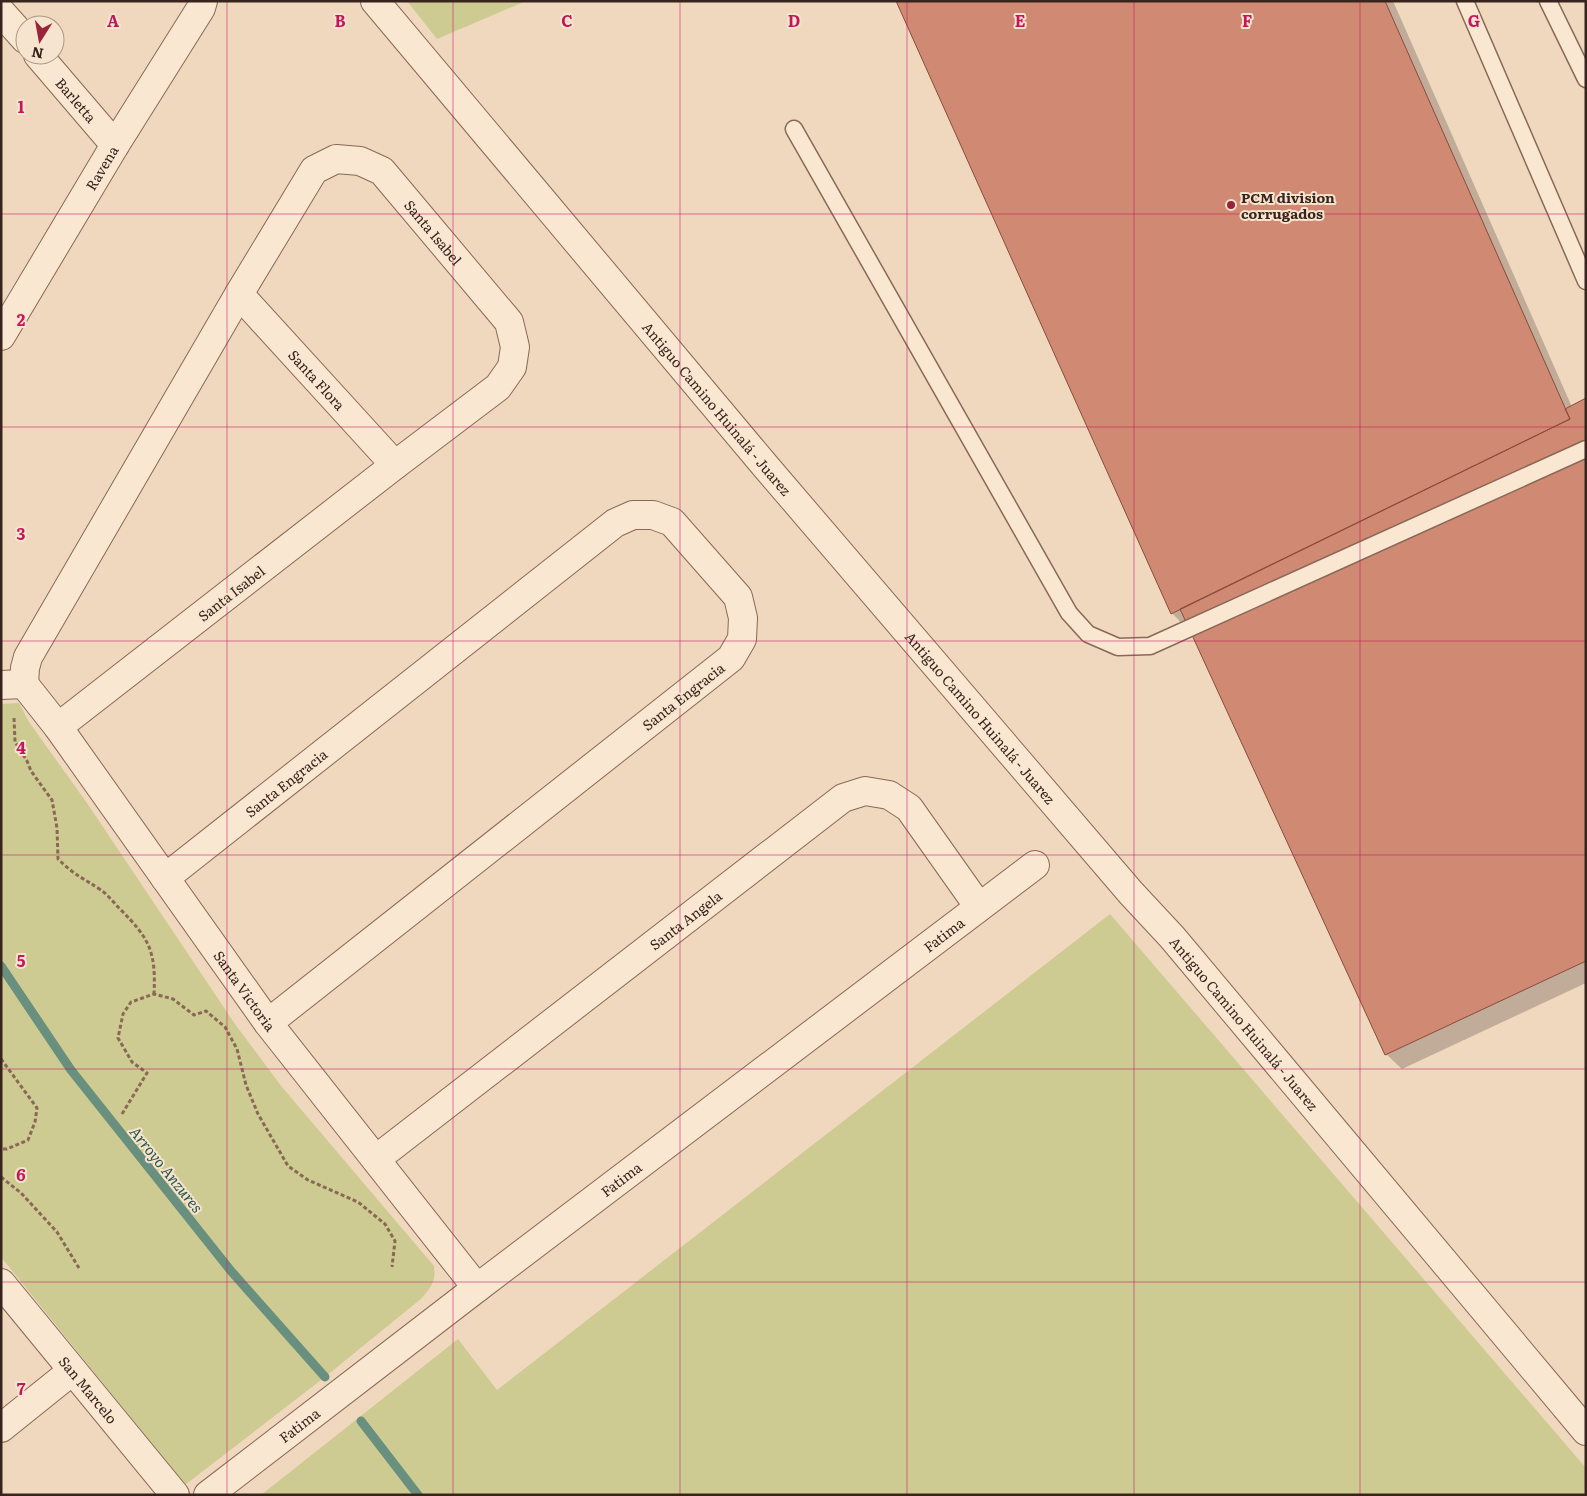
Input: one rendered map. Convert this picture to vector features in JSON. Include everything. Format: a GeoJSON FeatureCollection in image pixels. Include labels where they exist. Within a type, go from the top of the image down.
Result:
{"type":"FeatureCollection","features":[{"type":"Feature","properties":{"kind":"street","name":"Ravena"},"geometry":{"type":"LineString","coordinates":[[1,336],[9,300],[115,145],[201,8],[203,1]]}},
{"type":"Feature","properties":{"kind":"street","name":"Antiguo Camino Huinalá - Juarez"},"geometry":{"type":"LineString","coordinates":[[376,1],[767,468],[1131,893],[1172,937],[1586,1431]]}},
{"type":"Feature","properties":{"kind":"street"},"geometry":{"type":"LineString","coordinates":[[1,12],[15,28]]}},
{"type":"Feature","properties":{"kind":"street","name":"Barletta"},"geometry":{"type":"LineString","coordinates":[[47,65],[115,145]]}},
{"type":"Feature","properties":{"kind":"street","name":"Santa Isabel"},"geometry":{"type":"LineString","coordinates":[[14,684],[239,294],[314,170],[336,160],[360,161],[382,171],[509,322],[515,346],[512,367],[498,388],[395,465],[58,727]]}},
{"type":"Feature","properties":{"kind":"street","name":"Santa Flora"},"geometry":{"type":"LineString","coordinates":[[239,294],[395,465]]}},
{"type":"Feature","properties":{"kind":"street","name":"Santa Engracia"},"geometry":{"type":"LineString","coordinates":[[165,878],[615,523],[633,515],[653,515],[672,522],[738,597],[743,618],[742,639],[731,658],[268,1023]]}},
{"type":"Feature","properties":{"kind":"street","name":"Santa Victoria"},"geometry":{"type":"LineString","coordinates":[[14,684],[58,727],[268,1023],[477,1288]]}},
{"type":"Feature","properties":{"kind":"street","name":"Santa Angela"},"geometry":{"type":"LineString","coordinates":[[376,1159],[843,798],[865,791],[889,795],[909,808],[979,907]]}},
{"type":"Feature","properties":{"kind":"street","name":"Fatima"},"geometry":{"type":"LineString","coordinates":[[208,1495],[477,1288],[1035,865]]}},
{"type":"Feature","properties":{"kind":"street","name":"San Marcelo"},"geometry":{"type":"LineString","coordinates":[[1,1283],[175,1495]]}},
{"type":"Feature","properties":{"kind":"street"},"geometry":{"type":"LineString","coordinates":[[1,1428],[72,1371]]}},
{"type":"Feature","properties":{"kind":"lane"},"geometry":{"type":"LineString","coordinates":[[1465,1],[1586,281]]}},
{"type":"Feature","properties":{"kind":"lane"},"geometry":{"type":"LineString","coordinates":[[1548,1],[1586,79]]}},
{"type":"Feature","properties":{"kind":"lane"},"geometry":{"type":"LineString","coordinates":[[794,129],[1069,613],[1088,634],[1118,647],[1150,646],[1585,451]]}},
{"type":"Feature","properties":{"kind":"path"},"geometry":{"type":"LineString","coordinates":[[14,684],[15,742],[31,771],[52,800],[57,828],[58,858],[70,871],[103,891],[132,921],[148,942],[155,968],[154,994]]}},
{"type":"Feature","properties":{"kind":"path"},"geometry":{"type":"LineString","coordinates":[[122,1114],[147,1073],[132,1062],[118,1038],[123,1014],[131,1002],[154,994],[173,1000],[194,1014],[206,1011],[225,1027],[237,1050],[246,1086],[258,1114],[288,1166],[308,1180],[358,1202],[385,1224],[395,1241],[392,1267]]}},
{"type":"Feature","properties":{"kind":"path"},"geometry":{"type":"LineString","coordinates":[[1,1059],[37,1108],[35,1122],[28,1140],[7,1149],[1,1149]]}},
{"type":"Feature","properties":{"kind":"path"},"geometry":{"type":"LineString","coordinates":[[1,1177],[21,1193],[58,1232],[79,1268]]}},
{"type":"Feature","properties":{"kind":"shaded area"},"geometry":{"type":"Polygon","coordinates":[[[407,1],[526,1],[437,39],[407,1]]]}},
{"type":"Feature","properties":{"kind":"shaded area"},"geometry":{"type":"Polygon","coordinates":[[[19,703],[29,722],[87,803],[235,1024],[282,1087],[434,1266],[433,1283],[422,1298],[325,1377],[185,1485],[1,1257],[1,704],[19,703]]]}},
{"type":"Feature","properties":{"kind":"shaded area"},"geometry":{"type":"Polygon","coordinates":[[[1110,914],[1586,1468],[1586,1495],[261,1495],[458,1339],[497,1390],[1110,914]]]}},
{"type":"Feature","properties":{"kind":"building","name":"PCM division corrugados"},"geometry":{"type":"Polygon","coordinates":[[[896,1],[1385,1],[1570,419],[1171,614],[896,1]]]}},
{"type":"Feature","properties":{"kind":"building"},"geometry":{"type":"Polygon","coordinates":[[[1586,398],[1586,961],[1385,1055],[1180,609],[1570,419],[1565,409],[1586,398]]]}},
{"type":"Feature","properties":{"kind":"waterway","name":"Arroyo Anzures"},"geometry":{"type":"LineString","coordinates":[[1,966],[71,1070],[231,1271],[325,1377]]}},
{"type":"Feature","properties":{"kind":"waterway","name":"Arroyo Anzures"},"geometry":{"type":"LineString","coordinates":[[361,1421],[418,1495]]}},
{"type":"Feature","properties":{"kind":"place","name":"PCM division corrugados"},"geometry":{"type":"Point","coordinates":[1231,205]}}]}
